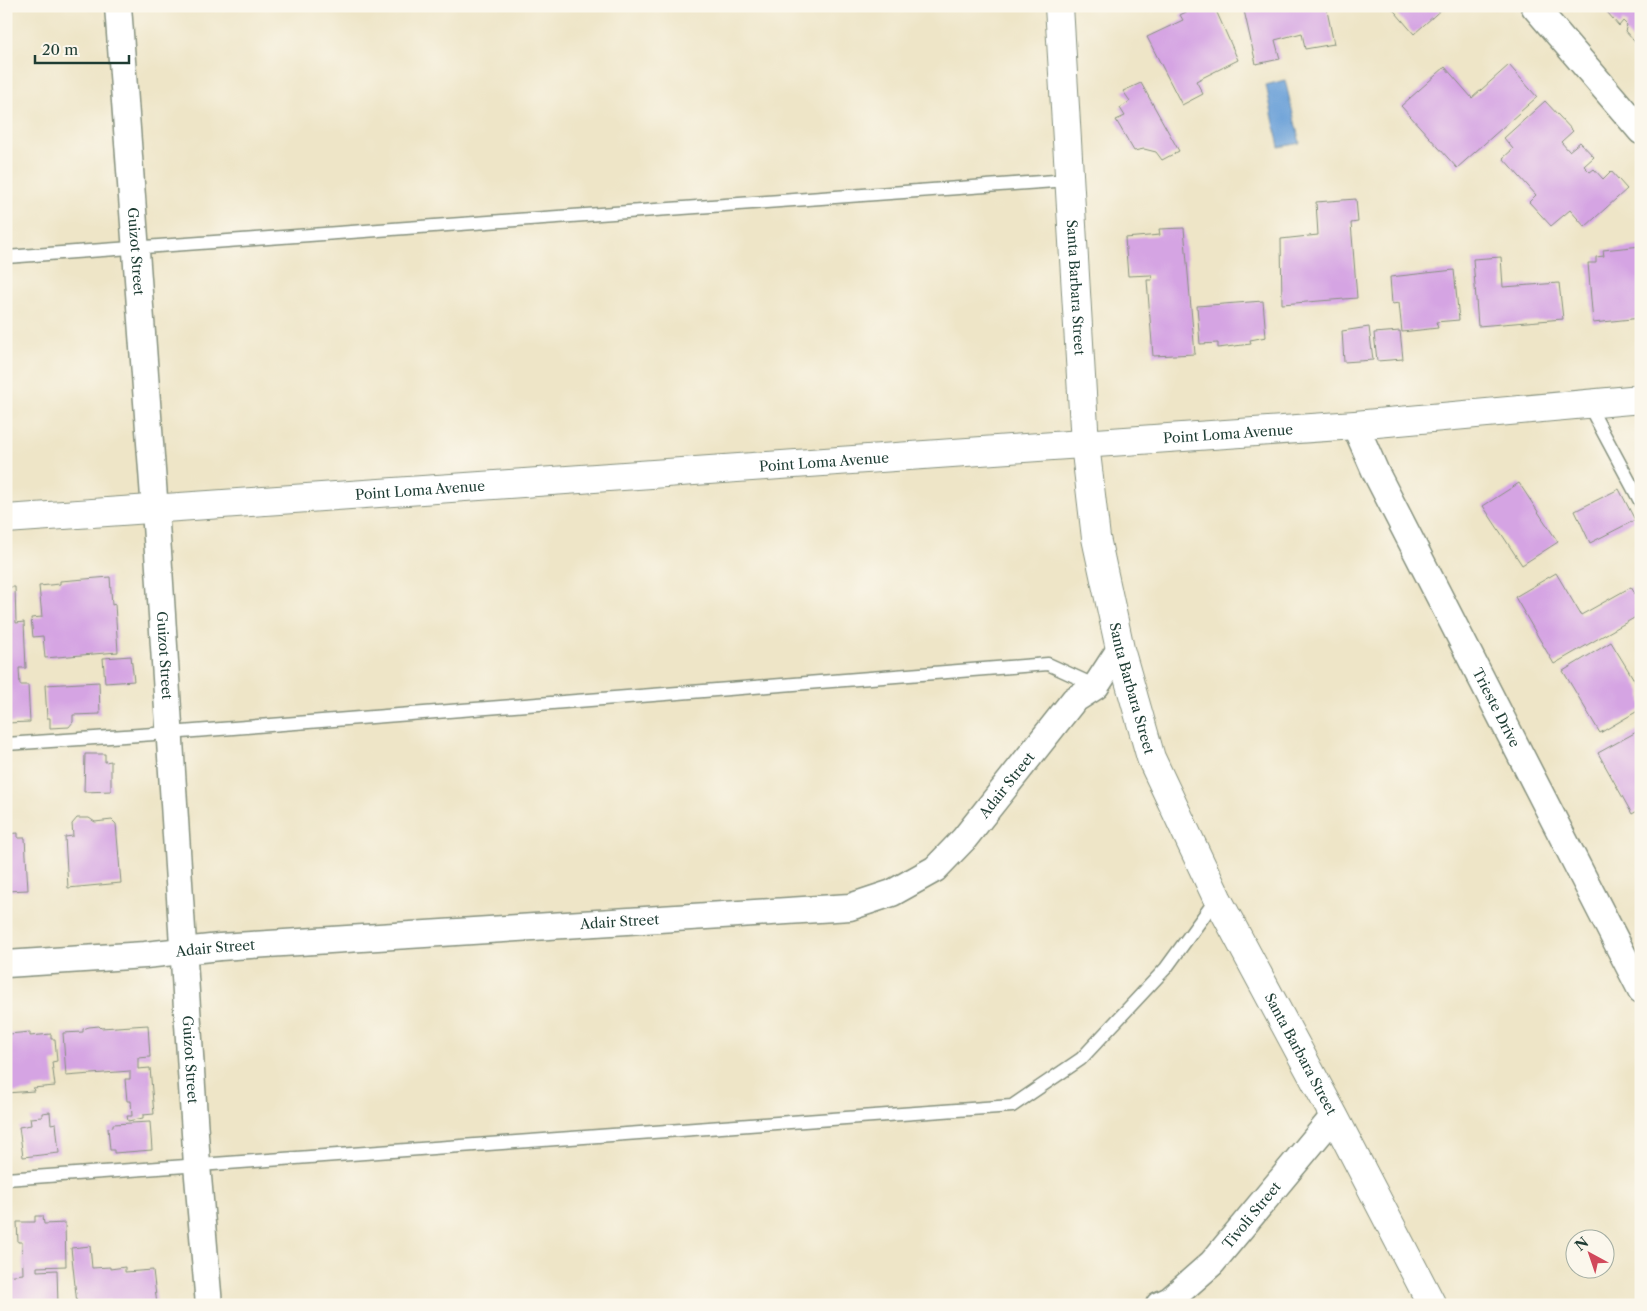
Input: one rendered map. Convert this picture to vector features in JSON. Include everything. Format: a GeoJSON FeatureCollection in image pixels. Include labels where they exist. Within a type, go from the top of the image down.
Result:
{"type":"FeatureCollection","features":[{"type":"Feature","properties":{"kind":"main road","name":"Santa Barbara Street"},"geometry":{"type":"LineString","coordinates":[[1059,6],[1085,444],[1096,538],[1120,649],[1152,758],[1217,898],[1334,1116],[1432,1305]]}},
{"type":"Feature","properties":{"kind":"main road","name":"Point Loma Avenue"},"geometry":{"type":"LineString","coordinates":[[6,519],[1355,425],[1641,399]]}},
{"type":"Feature","properties":{"kind":"street","name":"Guizot Street"},"geometry":{"type":"LineString","coordinates":[[118,6],[154,509],[197,1165],[209,1305]]}},
{"type":"Feature","properties":{"kind":"street"},"geometry":{"type":"LineString","coordinates":[[1534,6],[1641,131]]}},
{"type":"Feature","properties":{"kind":"street","name":"Trieste Drive"},"geometry":{"type":"LineString","coordinates":[[1355,425],[1376,473],[1641,990]]}},
{"type":"Feature","properties":{"kind":"street","name":"Adair Street"},"geometry":{"type":"LineString","coordinates":[[6,964],[184,952],[220,947],[850,907],[892,893],[934,869],[964,839],[1074,700],[1096,686],[1120,649]]}},
{"type":"Feature","properties":{"kind":"street","name":"Tivoli Street"},"geometry":{"type":"LineString","coordinates":[[1159,1305],[1170,1300],[1212,1263],[1334,1116]]}},
{"type":"Feature","properties":{"kind":"lane"},"geometry":{"type":"LineString","coordinates":[[6,257],[1069,180]]}},
{"type":"Feature","properties":{"kind":"lane"},"geometry":{"type":"LineString","coordinates":[[1588,404],[1641,503]]}},
{"type":"Feature","properties":{"kind":"lane"},"geometry":{"type":"LineString","coordinates":[[6,744],[169,733],[1048,664],[1096,686]]}},
{"type":"Feature","properties":{"kind":"lane"},"geometry":{"type":"LineString","coordinates":[[6,1179],[1012,1106],[1082,1059],[1166,968],[1217,898]]}},
{"type":"Feature","properties":{"kind":"water"},"geometry":{"type":"Polygon","coordinates":[[[1285,80],[1300,143],[1279,147],[1266,85],[1285,80]]]}},
{"type":"Feature","properties":{"kind":"building"},"geometry":{"type":"Polygon","coordinates":[[[1186,6],[1214,6],[1238,60],[1196,81],[1203,94],[1182,105],[1147,37],[1183,20],[1180,15],[1188,11],[1186,6]]]}},
{"type":"Feature","properties":{"kind":"building"},"geometry":{"type":"Polygon","coordinates":[[[1243,6],[1326,6],[1334,44],[1305,49],[1302,33],[1275,40],[1280,59],[1256,64],[1243,6]]]}},
{"type":"Feature","properties":{"kind":"building"},"geometry":{"type":"Polygon","coordinates":[[[1390,6],[1445,6],[1414,34],[1390,6]]]}},
{"type":"Feature","properties":{"kind":"building"},"geometry":{"type":"Polygon","coordinates":[[[1602,6],[1641,6],[1641,49],[1625,31],[1627,25],[1623,21],[1619,26],[1602,6]]]}},
{"type":"Feature","properties":{"kind":"building"},"geometry":{"type":"Polygon","coordinates":[[[1509,65],[1537,97],[1457,168],[1401,106],[1445,67],[1472,98],[1509,65]]]}},
{"type":"Feature","properties":{"kind":"building"},"geometry":{"type":"Polygon","coordinates":[[[1141,83],[1179,151],[1162,160],[1156,152],[1144,149],[1134,151],[1116,120],[1125,116],[1120,108],[1130,101],[1123,91],[1141,83]]]}},
{"type":"Feature","properties":{"kind":"building"},"geometry":{"type":"Polygon","coordinates":[[[1545,101],[1573,131],[1561,142],[1569,151],[1580,142],[1594,157],[1584,166],[1590,172],[1594,169],[1603,179],[1611,171],[1627,189],[1585,227],[1570,210],[1551,226],[1529,202],[1536,195],[1503,158],[1513,149],[1504,138],[1545,101]]]}},
{"type":"Feature","properties":{"kind":"building"},"geometry":{"type":"Polygon","coordinates":[[[1356,199],[1358,222],[1351,223],[1357,298],[1282,304],[1281,239],[1318,235],[1316,202],[1356,199]]]}},
{"type":"Feature","properties":{"kind":"building"},"geometry":{"type":"Polygon","coordinates":[[[1184,228],[1195,354],[1153,356],[1147,280],[1152,280],[1151,275],[1128,276],[1125,238],[1160,235],[1159,229],[1184,228]]]}},
{"type":"Feature","properties":{"kind":"building"},"geometry":{"type":"Polygon","coordinates":[[[1641,246],[1641,318],[1593,323],[1588,263],[1596,263],[1596,257],[1604,256],[1603,250],[1641,246]]]}},
{"type":"Feature","properties":{"kind":"building"},"geometry":{"type":"Polygon","coordinates":[[[1501,257],[1503,287],[1559,283],[1563,319],[1478,326],[1473,259],[1501,257]]]}},
{"type":"Feature","properties":{"kind":"building"},"geometry":{"type":"Polygon","coordinates":[[[1454,270],[1459,320],[1436,322],[1438,328],[1402,332],[1399,303],[1392,304],[1390,277],[1454,270]]]}},
{"type":"Feature","properties":{"kind":"building"},"geometry":{"type":"Polygon","coordinates":[[[1263,301],[1266,337],[1250,340],[1251,344],[1218,348],[1218,343],[1200,344],[1197,306],[1263,301]]]}},
{"type":"Feature","properties":{"kind":"building"},"geometry":{"type":"Polygon","coordinates":[[[1369,327],[1373,360],[1344,362],[1342,331],[1369,327]]]}},
{"type":"Feature","properties":{"kind":"building"},"geometry":{"type":"Polygon","coordinates":[[[1400,331],[1403,359],[1377,361],[1374,333],[1400,331]]]}},
{"type":"Feature","properties":{"kind":"building"},"geometry":{"type":"Polygon","coordinates":[[[1519,483],[1558,542],[1522,565],[1483,506],[1519,483]]]}},
{"type":"Feature","properties":{"kind":"building"},"geometry":{"type":"Polygon","coordinates":[[[1619,489],[1635,520],[1590,543],[1575,511],[1619,489]]]}},
{"type":"Feature","properties":{"kind":"building"},"geometry":{"type":"Polygon","coordinates":[[[1556,573],[1581,615],[1631,587],[1641,604],[1641,614],[1554,664],[1515,597],[1556,573]]]}},
{"type":"Feature","properties":{"kind":"building"},"geometry":{"type":"Polygon","coordinates":[[[110,577],[112,605],[115,604],[118,652],[45,658],[43,636],[33,637],[31,618],[42,617],[39,586],[60,584],[60,581],[110,577]]]}},
{"type":"Feature","properties":{"kind":"building"},"geometry":{"type":"Polygon","coordinates":[[[6,587],[15,587],[16,623],[24,622],[26,668],[19,668],[20,685],[28,685],[30,722],[6,723],[6,587]]]}},
{"type":"Feature","properties":{"kind":"building"},"geometry":{"type":"Polygon","coordinates":[[[1611,642],[1641,691],[1641,709],[1600,733],[1563,671],[1611,642]]]}},
{"type":"Feature","properties":{"kind":"building"},"geometry":{"type":"Polygon","coordinates":[[[131,656],[134,681],[105,683],[103,658],[131,656]]]}},
{"type":"Feature","properties":{"kind":"building"},"geometry":{"type":"Polygon","coordinates":[[[99,682],[100,714],[73,715],[73,722],[69,727],[50,728],[50,718],[47,718],[45,685],[99,682]]]}},
{"type":"Feature","properties":{"kind":"building"},"geometry":{"type":"Polygon","coordinates":[[[1640,730],[1641,809],[1632,814],[1598,753],[1640,730]]]}},
{"type":"Feature","properties":{"kind":"building"},"geometry":{"type":"Polygon","coordinates":[[[85,754],[105,754],[105,762],[111,761],[111,791],[84,792],[85,754]]]}},
{"type":"Feature","properties":{"kind":"building"},"geometry":{"type":"Polygon","coordinates":[[[77,818],[89,818],[95,822],[112,820],[116,824],[121,883],[68,888],[65,837],[73,836],[72,824],[77,818]]]}},
{"type":"Feature","properties":{"kind":"building"},"geometry":{"type":"Polygon","coordinates":[[[18,833],[18,838],[25,838],[28,890],[6,891],[6,834],[18,833]]]}},
{"type":"Feature","properties":{"kind":"building"},"geometry":{"type":"Polygon","coordinates":[[[148,1025],[150,1057],[138,1058],[138,1069],[150,1068],[154,1114],[143,1115],[143,1118],[128,1121],[127,1116],[132,1116],[131,1101],[127,1101],[125,1079],[130,1079],[130,1071],[66,1076],[63,1033],[83,1032],[83,1029],[99,1026],[101,1028],[148,1025]]]}},
{"type":"Feature","properties":{"kind":"building"},"geometry":{"type":"Polygon","coordinates":[[[6,1027],[9,1027],[9,1034],[30,1032],[30,1036],[51,1034],[51,1039],[55,1039],[57,1061],[52,1062],[55,1086],[33,1088],[34,1091],[6,1093],[6,1027]]]}},
{"type":"Feature","properties":{"kind":"building"},"geometry":{"type":"Polygon","coordinates":[[[50,1112],[51,1124],[56,1123],[59,1153],[23,1157],[19,1127],[31,1125],[30,1118],[42,1117],[42,1113],[50,1112]]]}},
{"type":"Feature","properties":{"kind":"building"},"geometry":{"type":"Polygon","coordinates":[[[150,1122],[152,1150],[114,1153],[114,1150],[110,1150],[108,1128],[113,1127],[113,1124],[150,1122]]]}},
{"type":"Feature","properties":{"kind":"building"},"geometry":{"type":"Polygon","coordinates":[[[35,1216],[43,1216],[44,1224],[65,1223],[66,1266],[37,1267],[37,1271],[57,1270],[58,1305],[6,1305],[6,1276],[23,1274],[22,1242],[18,1242],[17,1222],[35,1222],[35,1216]]]}},
{"type":"Feature","properties":{"kind":"building"},"geometry":{"type":"Polygon","coordinates":[[[90,1246],[92,1268],[110,1267],[110,1269],[125,1267],[125,1272],[153,1270],[157,1305],[111,1305],[111,1300],[77,1304],[71,1248],[90,1246]]]}}]}
